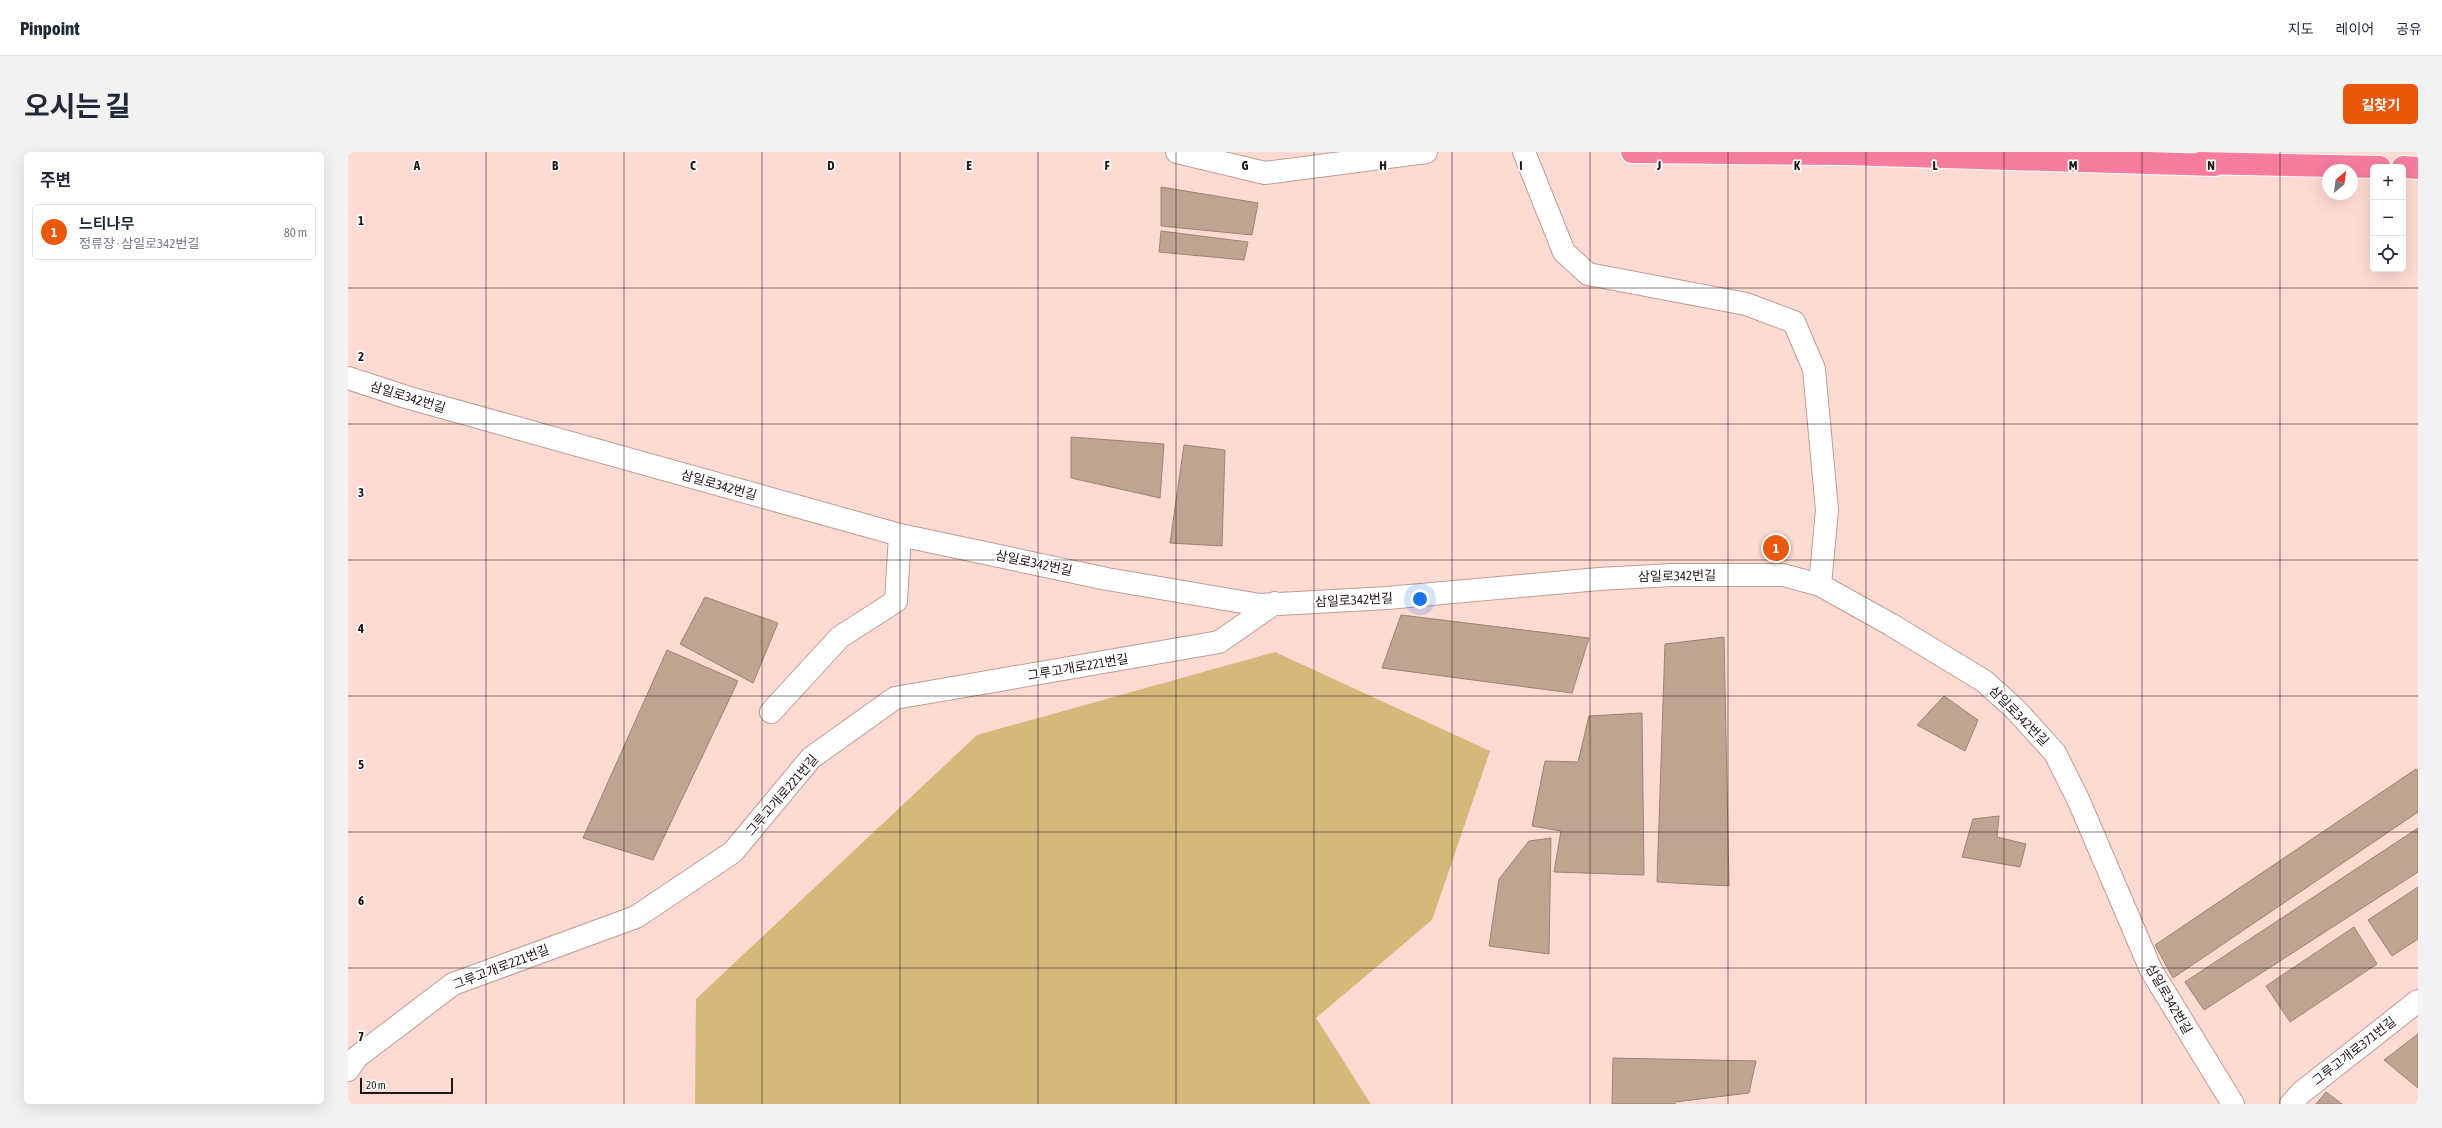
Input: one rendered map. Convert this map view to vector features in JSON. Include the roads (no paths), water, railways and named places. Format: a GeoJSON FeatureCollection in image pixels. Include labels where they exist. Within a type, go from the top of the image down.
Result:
{"type":"FeatureCollection","features":[{"type":"Feature","properties":{"kind":"highway"},"geometry":{"type":"LineString","coordinates":[[1632,152],[1843,154],[2215,165],[2370,167]]}},
{"type":"Feature","properties":{"kind":"highway"},"geometry":{"type":"LineString","coordinates":[[2073,152],[2215,165]]}},
{"type":"Feature","properties":{"kind":"highway"},"geometry":{"type":"LineString","coordinates":[[2406,167],[2418,168]]}},
{"type":"Feature","properties":{"kind":"street"},"geometry":{"type":"LineString","coordinates":[[1177,152],[1265,173],[1426,152]]}},
{"type":"Feature","properties":{"kind":"street"},"geometry":{"type":"LineString","coordinates":[[1524,152],[1564,252],[1588,274],[1746,304],[1794,322],[1814,369],[1827,510],[1820,585]]}},
{"type":"Feature","properties":{"kind":"street","name":"삼일로342번길"},"geometry":{"type":"LineString","coordinates":[[348,378],[406,397],[900,535],[1107,579],[1260,605],[1386,598],[1599,579],[1672,575],[1783,575],[1820,585],[1890,624],[1984,681],[2015,709],[2055,753],[2078,799],[2151,970],[2233,1104]]}},
{"type":"Feature","properties":{"kind":"street"},"geometry":{"type":"LineString","coordinates":[[771,712],[840,637],[896,602],[900,535]]}},
{"type":"Feature","properties":{"kind":"street","name":"그루고개로221번길"},"geometry":{"type":"LineString","coordinates":[[348,1070],[357,1057],[452,984],[636,917],[733,852],[811,758],[895,698],[1219,642],[1275,603]]}},
{"type":"Feature","properties":{"kind":"street","name":"그루고개로371번길"},"geometry":{"type":"LineString","coordinates":[[2291,1104],[2302,1092],[2418,1001]]}},
{"type":"Feature","properties":{"kind":"place","name":"느티나무"},"geometry":{"type":"Point","coordinates":[1776,548]}}]}
